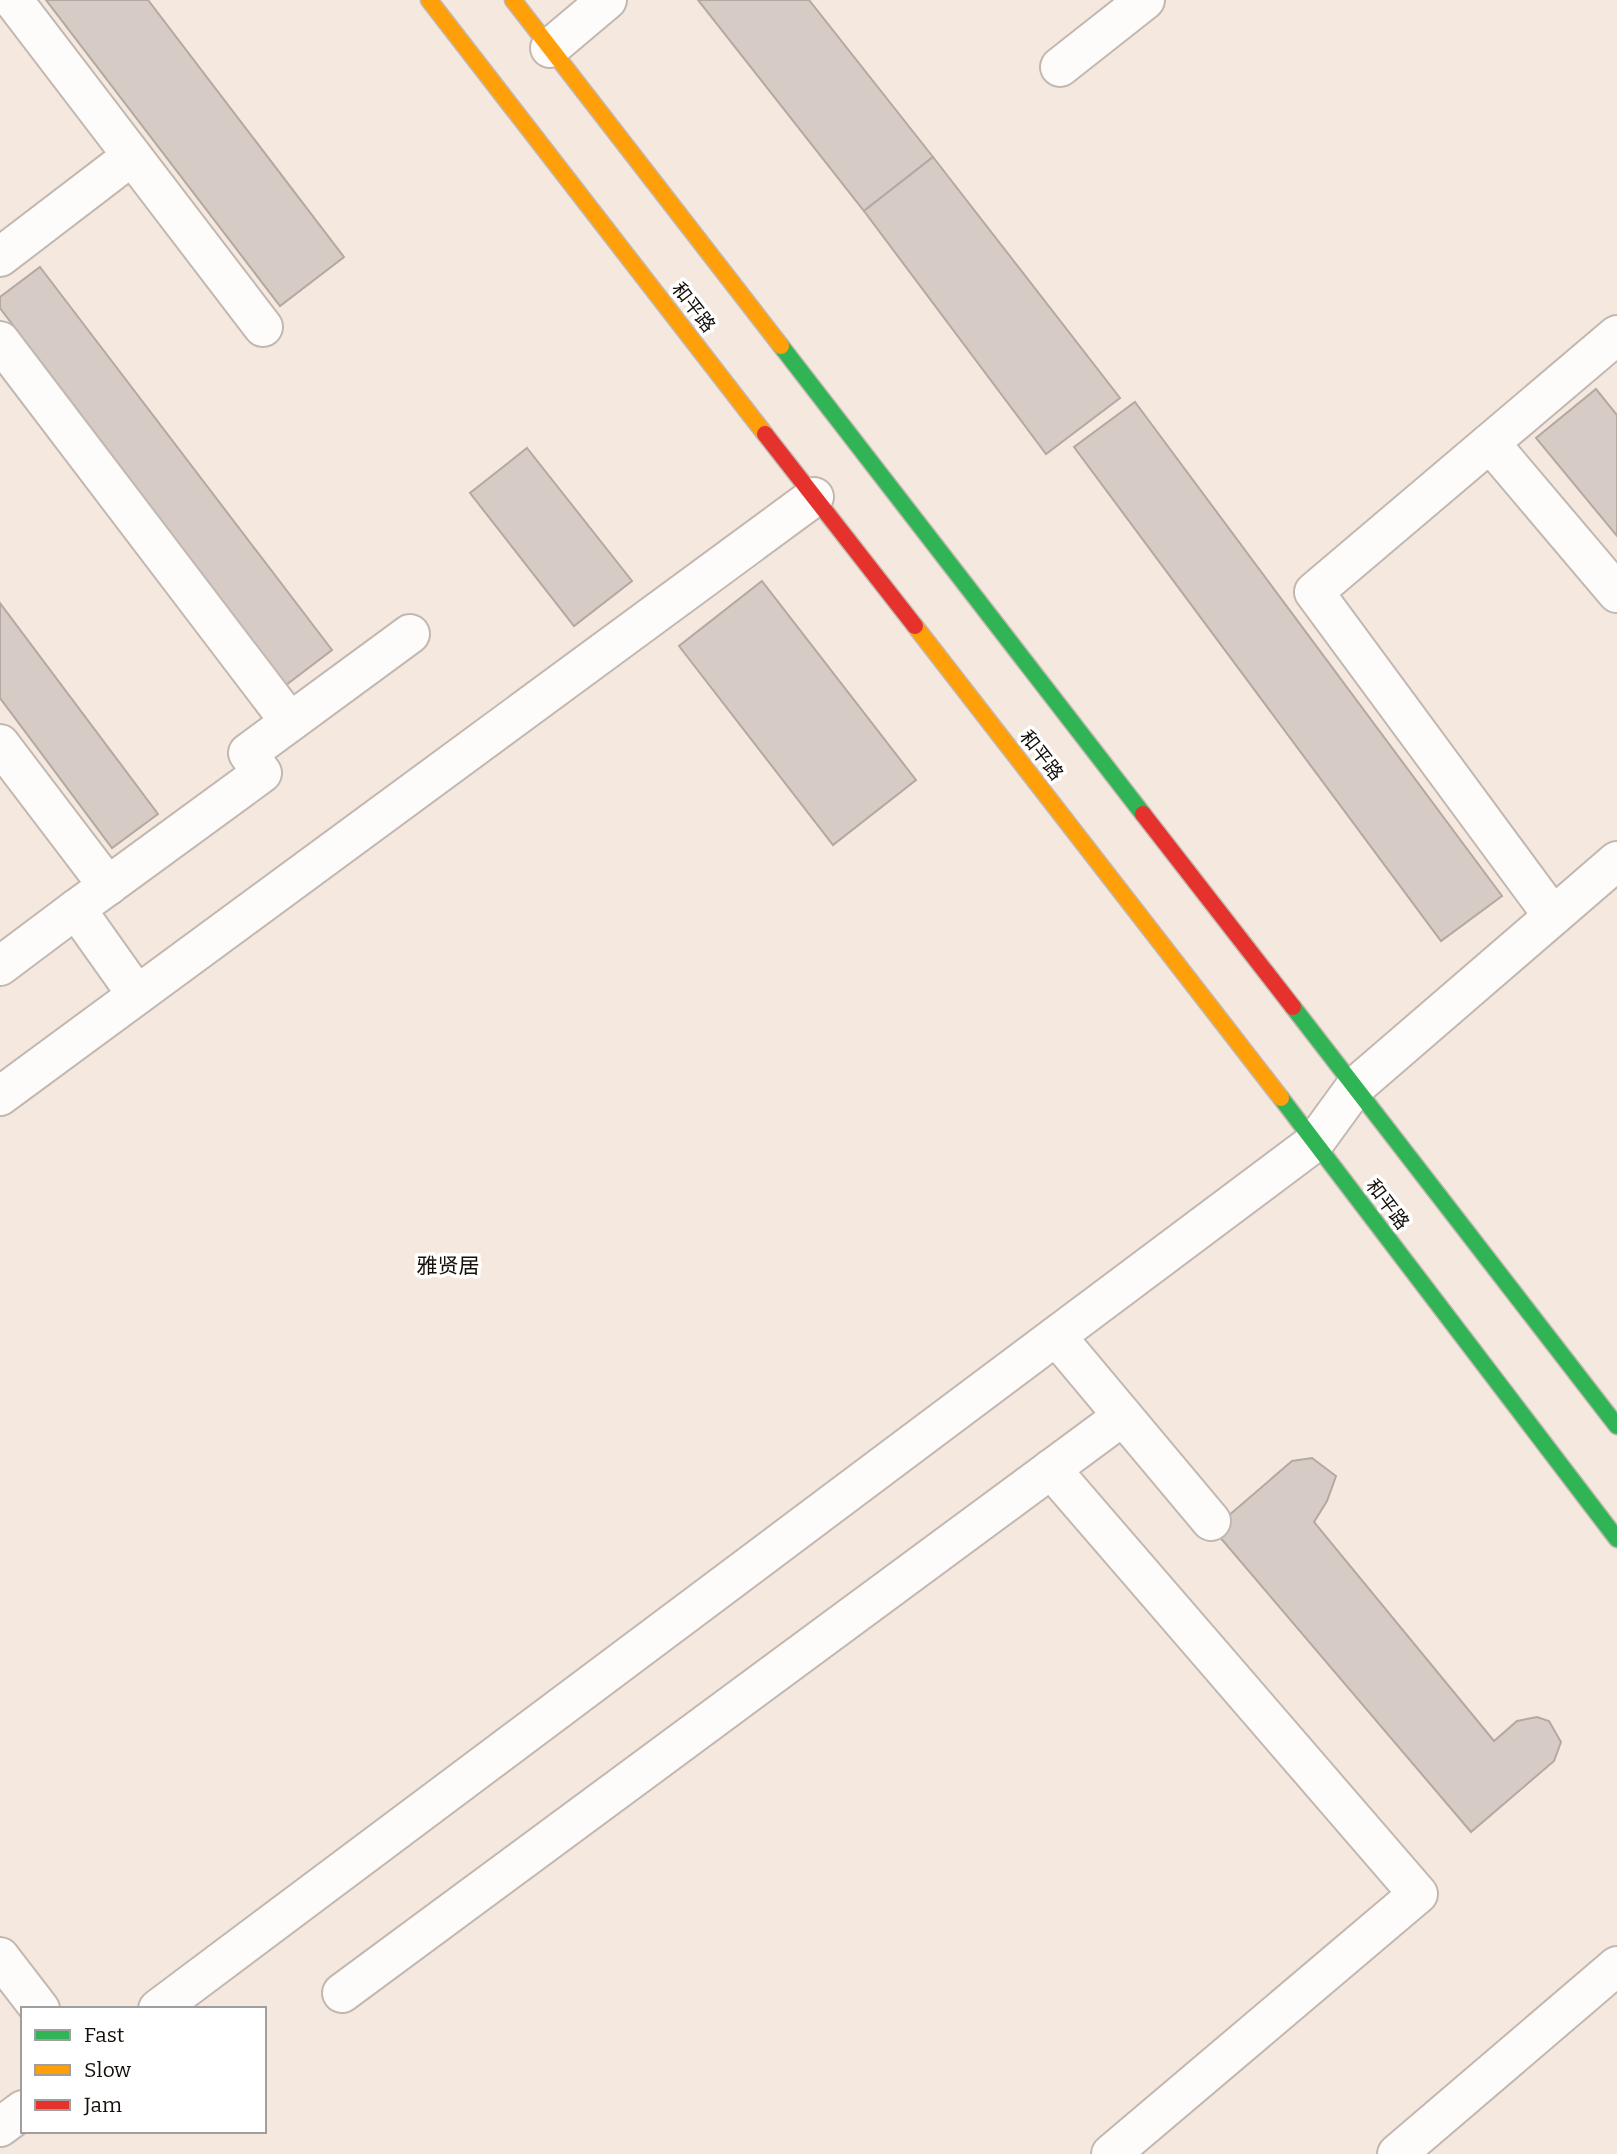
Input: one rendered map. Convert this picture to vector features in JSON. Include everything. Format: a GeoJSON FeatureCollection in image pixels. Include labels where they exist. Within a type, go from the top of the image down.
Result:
{"type":"FeatureCollection","features":[{"type":"Feature","properties":{"kind":"street"},"geometry":{"type":"LineString","coordinates":[[13,0],[262,327]]}},
{"type":"Feature","properties":{"kind":"street","name":"和平路"},"geometry":{"type":"LineString","coordinates":[[429,0],[1315,1142],[1617,1539]]}},
{"type":"Feature","properties":{"kind":"street"},"geometry":{"type":"LineString","coordinates":[[513,0],[1617,1426]]}},
{"type":"Feature","properties":{"kind":"street"},"geometry":{"type":"LineString","coordinates":[[550,48],[607,0]]}},
{"type":"Feature","properties":{"kind":"street"},"geometry":{"type":"LineString","coordinates":[[1060,67],[1145,0]]}},
{"type":"Feature","properties":{"kind":"street"},"geometry":{"type":"LineString","coordinates":[[0,257],[132,156]]}},
{"type":"Feature","properties":{"kind":"street"},"geometry":{"type":"LineString","coordinates":[[1553,916],[1314,592],[1617,335]]}},
{"type":"Feature","properties":{"kind":"street"},"geometry":{"type":"LineString","coordinates":[[0,341],[290,722]]}},
{"type":"Feature","properties":{"kind":"street"},"geometry":{"type":"LineString","coordinates":[[1490,443],[1617,593]]}},
{"type":"Feature","properties":{"kind":"street"},"geometry":{"type":"LineString","coordinates":[[0,1096],[814,496]]}},
{"type":"Feature","properties":{"kind":"street"},"geometry":{"type":"LineString","coordinates":[[0,966],[262,773],[248,753],[410,634]]}},
{"type":"Feature","properties":{"kind":"street"},"geometry":{"type":"LineString","coordinates":[[0,744],[108,886]]}},
{"type":"Feature","properties":{"kind":"street"},"geometry":{"type":"LineString","coordinates":[[161,2007],[1315,1142],[1354,1087],[1617,861]]}},
{"type":"Feature","properties":{"kind":"street"},"geometry":{"type":"LineString","coordinates":[[76,909],[137,995]]}},
{"type":"Feature","properties":{"kind":"street"},"geometry":{"type":"LineString","coordinates":[[1056,1336],[1211,1521]]}},
{"type":"Feature","properties":{"kind":"street"},"geometry":{"type":"LineString","coordinates":[[342,1993],[1123,1416]]}},
{"type":"Feature","properties":{"kind":"street"},"geometry":{"type":"LineString","coordinates":[[1051,1469],[1418,1894],[1111,2154]]}},
{"type":"Feature","properties":{"kind":"street"},"geometry":{"type":"LineString","coordinates":[[0,1957],[38,2007]]}},
{"type":"Feature","properties":{"kind":"street"},"geometry":{"type":"LineString","coordinates":[[1397,2154],[1617,1966]]}},
{"type":"Feature","properties":{"kind":"street"},"geometry":{"type":"LineString","coordinates":[[0,2127],[21,2111]]}},
{"type":"Feature","properties":{"kind":"building"},"geometry":{"type":"Polygon","coordinates":[[[46,0],[148,0],[344,257],[280,306],[46,0]]]}},
{"type":"Feature","properties":{"kind":"building"},"geometry":{"type":"Polygon","coordinates":[[[698,0],[809,0],[933,157],[864,211],[698,0]]]}},
{"type":"Feature","properties":{"kind":"building"},"geometry":{"type":"Polygon","coordinates":[[[933,157],[1120,398],[1046,454],[864,211],[933,157]]]}},
{"type":"Feature","properties":{"kind":"building"},"geometry":{"type":"Polygon","coordinates":[[[40,267],[332,650],[286,685],[0,308],[0,297],[40,267]]]}},
{"type":"Feature","properties":{"kind":"building"},"geometry":{"type":"Polygon","coordinates":[[[1596,389],[1617,415],[1617,536],[1536,438],[1596,389]]]}},
{"type":"Feature","properties":{"kind":"building"},"geometry":{"type":"Polygon","coordinates":[[[1135,402],[1502,896],[1441,941],[1074,447],[1135,402]]]}},
{"type":"Feature","properties":{"kind":"building"},"geometry":{"type":"Polygon","coordinates":[[[527,448],[632,581],[574,626],[470,493],[527,448]]]}},
{"type":"Feature","properties":{"kind":"building"},"geometry":{"type":"Polygon","coordinates":[[[762,581],[916,780],[833,845],[679,646],[762,581]]]}},
{"type":"Feature","properties":{"kind":"building"},"geometry":{"type":"Polygon","coordinates":[[[0,603],[158,814],[112,848],[0,698],[0,603]]]}},
{"type":"Feature","properties":{"kind":"building"},"geometry":{"type":"Polygon","coordinates":[[[1312,1458],[1336,1476],[1327,1501],[1314,1522],[1494,1741],[1517,1721],[1537,1717],[1549,1721],[1561,1742],[1554,1761],[1471,1832],[1213,1529],[1292,1461],[1312,1458]]]}},
{"type":"Feature","properties":{"kind":"traffic: fast"},"geometry":{"type":"LineString","coordinates":[[781,346],[1143,814]]}},
{"type":"Feature","properties":{"kind":"traffic: fast"},"geometry":{"type":"LineString","coordinates":[[1293,1007],[1617,1426]]}},
{"type":"Feature","properties":{"kind":"traffic: fast"},"geometry":{"type":"LineString","coordinates":[[1281,1098],[1617,1539]]}},
{"type":"Feature","properties":{"kind":"traffic: slow"},"geometry":{"type":"LineString","coordinates":[[429,0],[765,434]]}},
{"type":"Feature","properties":{"kind":"traffic: slow"},"geometry":{"type":"LineString","coordinates":[[513,0],[781,346]]}},
{"type":"Feature","properties":{"kind":"traffic: slow"},"geometry":{"type":"LineString","coordinates":[[915,626],[1281,1098]]}},
{"type":"Feature","properties":{"kind":"traffic: jam"},"geometry":{"type":"LineString","coordinates":[[765,434],[915,626]]}},
{"type":"Feature","properties":{"kind":"traffic: jam"},"geometry":{"type":"LineString","coordinates":[[1143,814],[1293,1007]]}},
{"type":"Feature","properties":{"kind":"district","name":"雅贤居"},"geometry":{"type":"Point","coordinates":[448,1266]}}]}
